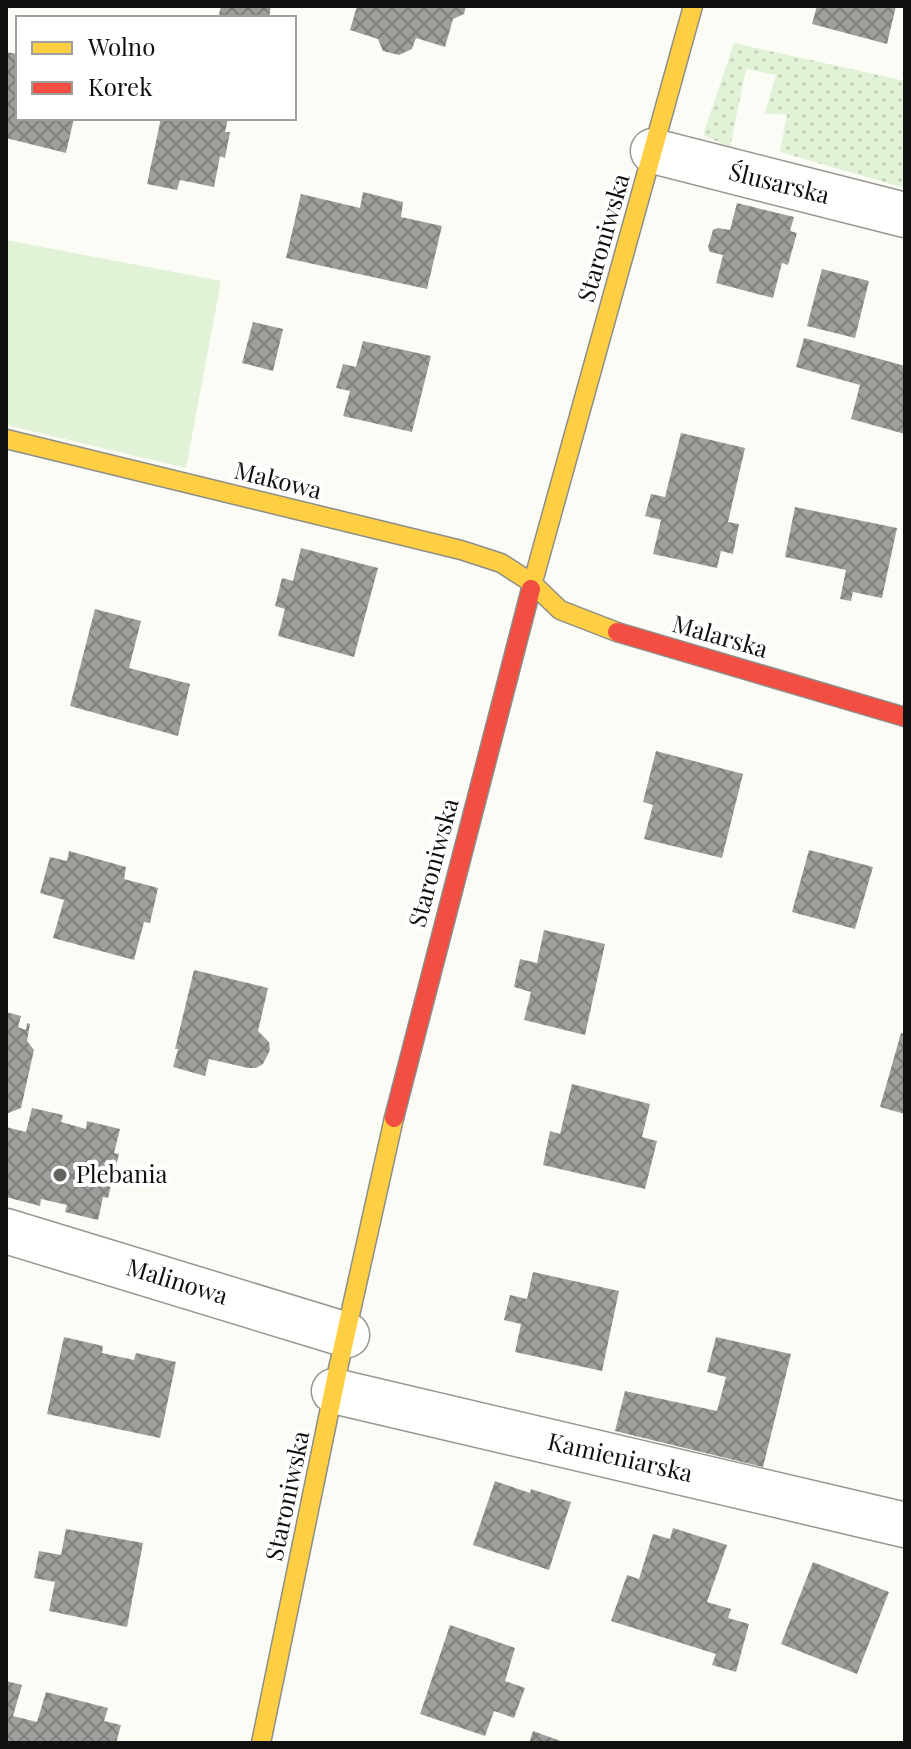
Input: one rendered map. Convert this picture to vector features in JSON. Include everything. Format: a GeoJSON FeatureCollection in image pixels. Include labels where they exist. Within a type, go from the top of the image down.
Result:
{"type":"FeatureCollection","features":[{"type":"Feature","properties":{"kind":"street","name":"Staroniwska"},"geometry":{"type":"LineString","coordinates":[[261,1743],[334,1391],[421,1013],[532,583],[693,6]]}},
{"type":"Feature","properties":{"kind":"street","name":"Ślusarska"},"geometry":{"type":"LineString","coordinates":[[653,151],[905,215]]}},
{"type":"Feature","properties":{"kind":"street","name":"Makowa"},"geometry":{"type":"LineString","coordinates":[[6,439],[461,550],[501,563],[532,583]]}},
{"type":"Feature","properties":{"kind":"street","name":"Malarska"},"geometry":{"type":"LineString","coordinates":[[532,583],[560,610],[604,628],[905,717]]}},
{"type":"Feature","properties":{"kind":"street","name":"Malinowa"},"geometry":{"type":"LineString","coordinates":[[6,1231],[347,1335]]}},
{"type":"Feature","properties":{"kind":"street","name":"Kamieniarska"},"geometry":{"type":"LineString","coordinates":[[334,1391],[904,1520]]}},
{"type":"Feature","properties":{"kind":"green space"},"geometry":{"type":"Polygon","coordinates":[[[734,43],[905,81],[905,188],[780,152],[787,115],[765,113],[776,75],[746,69],[730,147],[703,135],[734,43]]]}},
{"type":"Feature","properties":{"kind":"green space"},"geometry":{"type":"Polygon","coordinates":[[[6,240],[221,281],[186,468],[6,425],[6,240]]]}},
{"type":"Feature","properties":{"kind":"building"},"geometry":{"type":"Polygon","coordinates":[[[221,6],[271,6],[269,16],[218,16],[221,6]]]}},
{"type":"Feature","properties":{"kind":"building"},"geometry":{"type":"Polygon","coordinates":[[[357,6],[466,6],[464,14],[453,19],[445,47],[416,38],[412,49],[399,55],[383,51],[378,39],[350,30],[357,6]]]}},
{"type":"Feature","properties":{"kind":"building"},"geometry":{"type":"Polygon","coordinates":[[[817,6],[896,6],[887,44],[812,24],[817,6]]]}},
{"type":"Feature","properties":{"kind":"building"},"geometry":{"type":"Polygon","coordinates":[[[6,52],[16,54],[16,120],[74,120],[66,153],[6,138],[6,52]]]}},
{"type":"Feature","properties":{"kind":"building"},"geometry":{"type":"Polygon","coordinates":[[[161,120],[228,120],[225,132],[230,132],[225,158],[220,156],[214,187],[180,180],[177,190],[147,184],[161,120]]]}},
{"type":"Feature","properties":{"kind":"building"},"geometry":{"type":"Polygon","coordinates":[[[363,192],[403,202],[401,217],[442,226],[427,289],[286,258],[301,194],[360,208],[363,192]]]}},
{"type":"Feature","properties":{"kind":"building"},"geometry":{"type":"Polygon","coordinates":[[[737,203],[794,217],[790,231],[797,233],[788,265],[782,263],[773,298],[716,283],[723,255],[710,252],[708,247],[713,230],[730,230],[737,203]]]}},
{"type":"Feature","properties":{"kind":"building"},"geometry":{"type":"Polygon","coordinates":[[[822,269],[869,281],[855,338],[807,326],[822,269]]]}},
{"type":"Feature","properties":{"kind":"building"},"geometry":{"type":"Polygon","coordinates":[[[253,322],[283,329],[273,371],[242,363],[253,322]]]}},
{"type":"Feature","properties":{"kind":"building"},"geometry":{"type":"Polygon","coordinates":[[[804,338],[905,366],[905,434],[851,419],[860,385],[796,367],[804,338]]]}},
{"type":"Feature","properties":{"kind":"building"},"geometry":{"type":"Polygon","coordinates":[[[363,341],[431,356],[412,432],[343,416],[350,391],[336,388],[343,364],[356,367],[363,341]]]}},
{"type":"Feature","properties":{"kind":"building"},"geometry":{"type":"Polygon","coordinates":[[[681,433],[745,448],[728,522],[739,524],[733,554],[721,551],[717,568],[653,554],[661,520],[645,516],[651,494],[665,497],[681,433]]]}},
{"type":"Feature","properties":{"kind":"building"},"geometry":{"type":"Polygon","coordinates":[[[795,507],[897,528],[882,598],[853,592],[851,601],[840,599],[846,570],[785,557],[795,507]]]}},
{"type":"Feature","properties":{"kind":"building"},"geometry":{"type":"Polygon","coordinates":[[[301,548],[378,568],[354,657],[278,636],[285,609],[275,606],[282,578],[293,581],[301,548]]]}},
{"type":"Feature","properties":{"kind":"building"},"geometry":{"type":"Polygon","coordinates":[[[95,609],[141,621],[129,668],[190,684],[178,736],[70,706],[95,609]]]}},
{"type":"Feature","properties":{"kind":"building"},"geometry":{"type":"Polygon","coordinates":[[[656,751],[743,774],[722,858],[644,839],[653,805],[643,802],[656,751]]]}},
{"type":"Feature","properties":{"kind":"building"},"geometry":{"type":"Polygon","coordinates":[[[809,850],[873,867],[855,929],[792,912],[809,850]]]}},
{"type":"Feature","properties":{"kind":"building"},"geometry":{"type":"Polygon","coordinates":[[[69,851],[126,867],[124,879],[158,888],[150,923],[144,922],[134,960],[53,938],[64,900],[40,893],[50,857],[67,861],[69,851]]]}},
{"type":"Feature","properties":{"kind":"building"},"geometry":{"type":"Polygon","coordinates":[[[544,930],[605,944],[585,1035],[524,1020],[531,992],[514,987],[520,959],[537,963],[544,930]]]}},
{"type":"Feature","properties":{"kind":"building"},"geometry":{"type":"Polygon","coordinates":[[[194,970],[268,988],[258,1031],[269,1042],[270,1050],[263,1064],[248,1068],[209,1059],[205,1076],[173,1067],[194,970]]]}},
{"type":"Feature","properties":{"kind":"building"},"geometry":{"type":"Polygon","coordinates":[[[6,1012],[21,1016],[18,1027],[26,1030],[27,1023],[30,1024],[27,1041],[34,1050],[21,1108],[6,1114],[6,1012]]]}},
{"type":"Feature","properties":{"kind":"building"},"geometry":{"type":"Polygon","coordinates":[[[901,1033],[905,1034],[905,1114],[880,1107],[901,1033]]]}},
{"type":"Feature","properties":{"kind":"building"},"geometry":{"type":"Polygon","coordinates":[[[572,1084],[650,1104],[642,1137],[657,1141],[645,1189],[543,1165],[550,1131],[560,1134],[572,1084]]]}},
{"type":"Feature","properties":{"kind":"building","name":"Plebania"},"geometry":{"type":"Polygon","coordinates":[[[32,1108],[63,1115],[61,1122],[86,1129],[87,1121],[120,1129],[114,1153],[119,1154],[108,1198],[103,1197],[98,1220],[65,1212],[67,1205],[41,1199],[40,1206],[6,1197],[6,1127],[26,1132],[32,1108]]]}},
{"type":"Feature","properties":{"kind":"building"},"geometry":{"type":"Polygon","coordinates":[[[533,1272],[619,1291],[602,1371],[515,1352],[521,1324],[504,1320],[510,1295],[527,1299],[533,1272]]]}},
{"type":"Feature","properties":{"kind":"building"},"geometry":{"type":"Polygon","coordinates":[[[64,1337],[103,1346],[102,1353],[134,1360],[136,1353],[176,1362],[160,1438],[47,1414],[64,1337]]]}},
{"type":"Feature","properties":{"kind":"building"},"geometry":{"type":"Polygon","coordinates":[[[716,1337],[791,1354],[763,1467],[615,1431],[625,1391],[717,1411],[726,1377],[707,1372],[716,1337]]]}},
{"type":"Feature","properties":{"kind":"building"},"geometry":{"type":"Polygon","coordinates":[[[495,1481],[571,1502],[549,1570],[473,1545],[495,1481]]]}},
{"type":"Feature","properties":{"kind":"building"},"geometry":{"type":"Polygon","coordinates":[[[673,1528],[727,1545],[707,1602],[731,1609],[728,1618],[749,1624],[736,1672],[712,1665],[716,1654],[611,1621],[627,1575],[639,1579],[653,1534],[670,1539],[673,1528]]]}},
{"type":"Feature","properties":{"kind":"building"},"geometry":{"type":"Polygon","coordinates":[[[66,1529],[143,1543],[127,1627],[49,1611],[55,1582],[34,1578],[39,1551],[61,1555],[66,1529]]]}},
{"type":"Feature","properties":{"kind":"building"},"geometry":{"type":"Polygon","coordinates":[[[813,1562],[889,1592],[857,1674],[781,1644],[813,1562]]]}},
{"type":"Feature","properties":{"kind":"building"},"geometry":{"type":"Polygon","coordinates":[[[450,1625],[515,1648],[505,1681],[525,1688],[514,1718],[494,1711],[485,1736],[420,1714],[450,1625]]]}},
{"type":"Feature","properties":{"kind":"building"},"geometry":{"type":"Polygon","coordinates":[[[6,1681],[22,1685],[13,1716],[37,1722],[46,1692],[108,1708],[104,1721],[121,1725],[116,1743],[6,1743],[6,1681]]]}},
{"type":"Feature","properties":{"kind":"building"},"geometry":{"type":"Polygon","coordinates":[[[533,1731],[566,1743],[529,1743],[533,1731]]]}},
{"type":"Feature","properties":{"kind":"traffic: slow"},"geometry":{"type":"LineString","coordinates":[[531,589],[693,6]]}},
{"type":"Feature","properties":{"kind":"traffic: slow"},"geometry":{"type":"LineString","coordinates":[[6,439],[461,550],[501,563],[532,583],[560,610],[617,632]]}},
{"type":"Feature","properties":{"kind":"traffic: slow"},"geometry":{"type":"LineString","coordinates":[[261,1743],[338,1369],[394,1118]]}},
{"type":"Feature","properties":{"kind":"traffic: jam"},"geometry":{"type":"LineString","coordinates":[[394,1118],[531,589]]}},
{"type":"Feature","properties":{"kind":"traffic: jam"},"geometry":{"type":"LineString","coordinates":[[617,632],[905,717]]}},
{"type":"Feature","properties":{"kind":"place","name":"Plebania"},"geometry":{"type":"Point","coordinates":[60,1175]}}]}
